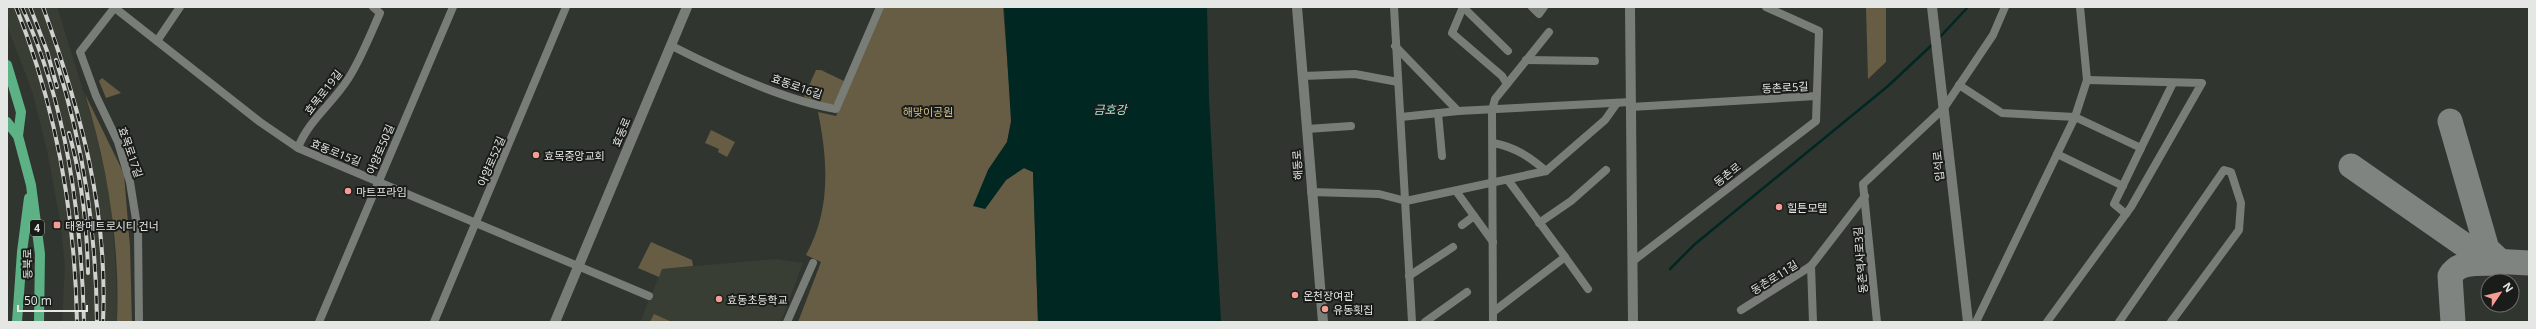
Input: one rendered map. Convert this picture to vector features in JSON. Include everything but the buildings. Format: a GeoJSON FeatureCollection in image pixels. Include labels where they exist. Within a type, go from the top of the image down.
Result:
{"type":"FeatureCollection","features":[{"type":"Feature","properties":{"kind":"main road","name":"효동로"},"geometry":{"type":"LineString","coordinates":[[555,322],[672,46],[687,7]]}},
{"type":"Feature","properties":{"kind":"main road","name":"해동로"},"geometry":{"type":"LineString","coordinates":[[1297,7],[1311,192],[1323,322]]}},
{"type":"Feature","properties":{"kind":"main road"},"geometry":{"type":"LineString","coordinates":[[1630,7],[1633,322]]}},
{"type":"Feature","properties":{"kind":"main road","name":"입석로"},"geometry":{"type":"LineString","coordinates":[[1932,7],[1968,322]]}},
{"type":"Feature","properties":{"kind":"main road","name":"동북로"},"geometry":{"type":"LineString","coordinates":[[7,65],[21,112],[18,136],[31,184],[40,254],[39,322]]}},
{"type":"Feature","properties":{"kind":"main road","name":"동북로"},"geometry":{"type":"LineString","coordinates":[[7,122],[18,136]]}},
{"type":"Feature","properties":{"kind":"main road"},"geometry":{"type":"LineString","coordinates":[[17,322],[22,252],[31,184]]}},
{"type":"Feature","properties":{"kind":"street","name":"효동로15길"},"geometry":{"type":"LineString","coordinates":[[115,7],[260,122],[298,148],[579,266]]}},
{"type":"Feature","properties":{"kind":"street","name":"효목로17길"},"geometry":{"type":"LineString","coordinates":[[115,7],[80,52],[96,96],[118,142],[130,182],[138,232],[139,322]]}},
{"type":"Feature","properties":{"kind":"street"},"geometry":{"type":"LineString","coordinates":[[157,41],[180,7]]}},
{"type":"Feature","properties":{"kind":"street","name":"효목로19길"},"geometry":{"type":"LineString","coordinates":[[298,148],[303,135],[348,80],[380,13],[373,7]]}},
{"type":"Feature","properties":{"kind":"street","name":"아양로50길"},"geometry":{"type":"LineString","coordinates":[[319,322],[453,7]]}},
{"type":"Feature","properties":{"kind":"street","name":"아양로52길"},"geometry":{"type":"LineString","coordinates":[[434,322],[477,223],[566,7]]}},
{"type":"Feature","properties":{"kind":"street","name":"효동로16길"},"geometry":{"type":"LineString","coordinates":[[672,46],[773,91],[814,106],[836,109],[880,7]]}},
{"type":"Feature","properties":{"kind":"street"},"geometry":{"type":"LineString","coordinates":[[1394,7],[1395,46],[1401,117],[1412,322]]}},
{"type":"Feature","properties":{"kind":"street"},"geometry":{"type":"LineString","coordinates":[[1507,84],[1502,76],[1452,33],[1463,7],[1508,51]]}},
{"type":"Feature","properties":{"kind":"street"},"geometry":{"type":"LineString","coordinates":[[1532,7],[1539,14],[1544,7]]}},
{"type":"Feature","properties":{"kind":"street","name":"동촌로5길"},"geometry":{"type":"LineString","coordinates":[[1401,117],[1458,111],[1618,103],[1631,105],[1816,96],[1819,30],[1766,7]]}},
{"type":"Feature","properties":{"kind":"street"},"geometry":{"type":"LineString","coordinates":[[1944,108],[1993,35],[2005,7]]}},
{"type":"Feature","properties":{"kind":"street"},"geometry":{"type":"LineString","coordinates":[[1976,322],[2075,117],[2087,80],[2080,7]]}},
{"type":"Feature","properties":{"kind":"street"},"geometry":{"type":"LineString","coordinates":[[1493,322],[1492,110],[1495,99],[1549,32]]}},
{"type":"Feature","properties":{"kind":"street"},"geometry":{"type":"LineString","coordinates":[[1395,46],[1458,111]]}},
{"type":"Feature","properties":{"kind":"street"},"geometry":{"type":"LineString","coordinates":[[1526,60],[1594,61]]}},
{"type":"Feature","properties":{"kind":"street"},"geometry":{"type":"LineString","coordinates":[[1303,76],[1355,74],[1398,82]]}},
{"type":"Feature","properties":{"kind":"street"},"geometry":{"type":"LineString","coordinates":[[2047,322],[2126,214],[2202,83],[2087,80]]}},
{"type":"Feature","properties":{"kind":"street"},"geometry":{"type":"LineString","coordinates":[[2126,214],[2114,204],[2173,82]]}},
{"type":"Feature","properties":{"kind":"street"},"geometry":{"type":"LineString","coordinates":[[1959,85],[2002,114],[2075,117],[2140,150]]}},
{"type":"Feature","properties":{"kind":"street","name":"동촌로"},"geometry":{"type":"LineString","coordinates":[[1633,261],[1816,121],[1816,96]]}},
{"type":"Feature","properties":{"kind":"street"},"geometry":{"type":"LineString","coordinates":[[1311,192],[1379,194],[1406,201],[1493,184],[1546,171],[1605,120],[1618,103]]}},
{"type":"Feature","properties":{"kind":"street","name":"동촌역사로3길"},"geometry":{"type":"LineString","coordinates":[[1877,322],[1863,184],[1944,108]]}},
{"type":"Feature","properties":{"kind":"street"},"geometry":{"type":"LineString","coordinates":[[1438,113],[1442,156]]}},
{"type":"Feature","properties":{"kind":"street"},"geometry":{"type":"LineString","coordinates":[[1307,130],[1351,126]]}},
{"type":"Feature","properties":{"kind":"street"},"geometry":{"type":"LineString","coordinates":[[1493,143],[1529,156],[1546,171]]}},
{"type":"Feature","properties":{"kind":"street"},"geometry":{"type":"LineString","coordinates":[[2057,154],[2123,186]]}},
{"type":"Feature","properties":{"kind":"street"},"geometry":{"type":"LineString","coordinates":[[1539,223],[1571,201],[1606,170]]}},
{"type":"Feature","properties":{"kind":"street"},"geometry":{"type":"LineString","coordinates":[[2119,322],[2224,170],[2231,172],[2241,203],[2239,230],[2171,322]]}},
{"type":"Feature","properties":{"kind":"street"},"geometry":{"type":"LineString","coordinates":[[1508,180],[1588,289]]}},
{"type":"Feature","properties":{"kind":"street"},"geometry":{"type":"LineString","coordinates":[[1456,191],[1493,243]]}},
{"type":"Feature","properties":{"kind":"street","name":"동촌역사로3길"},"geometry":{"type":"LineString","coordinates":[[1811,266],[1864,196]]}},
{"type":"Feature","properties":{"kind":"street"},"geometry":{"type":"LineString","coordinates":[[1462,225],[1474,216]]}},
{"type":"Feature","properties":{"kind":"street"},"geometry":{"type":"LineString","coordinates":[[1409,276],[1453,247]]}},
{"type":"Feature","properties":{"kind":"street"},"geometry":{"type":"LineString","coordinates":[[1493,312],[1565,257]]}},
{"type":"Feature","properties":{"kind":"street"},"geometry":{"type":"LineString","coordinates":[[787,322],[813,263]]}},
{"type":"Feature","properties":{"kind":"street"},"geometry":{"type":"LineString","coordinates":[[579,266],[649,296]]}},
{"type":"Feature","properties":{"kind":"street","name":"동촌로11길"},"geometry":{"type":"LineString","coordinates":[[1741,310],[1811,266]]}},
{"type":"Feature","properties":{"kind":"street","name":"동촌로11길"},"geometry":{"type":"LineString","coordinates":[[1811,266],[1813,322]]}},
{"type":"Feature","properties":{"kind":"street"},"geometry":{"type":"LineString","coordinates":[[1425,322],[1467,292]]}},
{"type":"Feature","properties":{"kind":"shaded area"},"geometry":{"type":"Polygon","coordinates":[[[7,7],[57,7],[95,128],[111,201],[116,273],[117,322],[62,322],[65,266],[60,220],[47,150],[32,91],[7,25],[7,7]]]}},
{"type":"Feature","properties":{"kind":"shaded area","name":"효동초등학교"},"geometry":{"type":"Polygon","coordinates":[[[776,259],[803,263],[781,322],[640,322],[662,269],[776,259]]]}},
{"type":"Feature","properties":{"kind":"green space","name":"해맞이공원"},"geometry":{"type":"Polygon","coordinates":[[[883,7],[1003,7],[1012,121],[1007,142],[988,170],[985,209],[1006,180],[1024,168],[1033,172],[1038,322],[798,322],[821,262],[806,255],[820,221],[825,185],[824,149],[818,112],[836,116],[883,7]]]}},
{"type":"Feature","properties":{"kind":"green space"},"geometry":{"type":"Polygon","coordinates":[[[1866,7],[1886,7],[1886,62],[1868,79],[1866,7]]]}},
{"type":"Feature","properties":{"kind":"green space"},"geometry":{"type":"Polygon","coordinates":[[[816,70],[821,70],[844,81],[835,103],[829,106],[804,97],[816,70]]]}},
{"type":"Feature","properties":{"kind":"green space"},"geometry":{"type":"Polygon","coordinates":[[[102,78],[121,93],[106,98],[99,81],[102,78]]]}},
{"type":"Feature","properties":{"kind":"green space"},"geometry":{"type":"Polygon","coordinates":[[[85,94],[124,174],[130,247],[132,322],[117,322],[116,264],[111,206],[100,150],[85,94]]]}},
{"type":"Feature","properties":{"kind":"green space"},"geometry":{"type":"Polygon","coordinates":[[[711,130],[735,142],[727,157],[718,152],[719,149],[705,143],[711,130]]]}},
{"type":"Feature","properties":{"kind":"green space"},"geometry":{"type":"Polygon","coordinates":[[[651,242],[692,260],[693,266],[662,269],[659,277],[638,268],[651,242]]]}},
{"type":"Feature","properties":{"kind":"green space"},"geometry":{"type":"Polygon","coordinates":[[[654,314],[672,322],[650,322],[654,314]]]}},
{"type":"Feature","properties":{"kind":"water","name":"금호강"},"geometry":{"type":"Polygon","coordinates":[[[1004,7],[1207,7],[1209,98],[1221,322],[1038,322],[1033,172],[1024,168],[1006,180],[985,209],[973,206],[988,170],[1007,142],[1011,121],[1004,7]]]}},
{"type":"Feature","properties":{"kind":"waterway"},"geometry":{"type":"LineString","coordinates":[[1939,38],[1968,7]]}},
{"type":"Feature","properties":{"kind":"waterway"},"geometry":{"type":"LineString","coordinates":[[1670,269],[1695,244],[1888,86],[1934,43]]}},
{"type":"Feature","properties":{"kind":"taxiway"},"geometry":{"type":"LineString","coordinates":[[2450,121],[2487,249],[2501,262]]}},
{"type":"Feature","properties":{"kind":"taxiway"},"geometry":{"type":"LineString","coordinates":[[2351,166],[2483,258],[2492,261],[2529,263]]}},
{"type":"Feature","properties":{"kind":"taxiway"},"geometry":{"type":"LineString","coordinates":[[2453,322],[2450,276],[2459,267],[2464,265],[2496,263]]}},
{"type":"Feature","properties":{"kind":"railway"},"geometry":{"type":"LineString","coordinates":[[16,7],[42,83],[61,162],[72,241],[77,322]]}},
{"type":"Feature","properties":{"kind":"railway"},"geometry":{"type":"LineString","coordinates":[[22,7],[50,83],[61,122],[69,161],[79,241],[84,322]]}},
{"type":"Feature","properties":{"kind":"railway"},"geometry":{"type":"LineString","coordinates":[[30,7],[47,51],[57,87]]}},
{"type":"Feature","properties":{"kind":"railway"},"geometry":{"type":"LineString","coordinates":[[43,7],[69,85],[89,162],[101,240],[103,322]]}},
{"type":"Feature","properties":{"kind":"railway"},"geometry":{"type":"LineString","coordinates":[[56,60],[74,125],[87,190],[94,255],[97,322]]}},
{"type":"Feature","properties":{"kind":"railway"},"geometry":{"type":"LineString","coordinates":[[69,133],[74,150],[83,203],[88,273]]}},
{"type":"Feature","properties":{"kind":"place","name":"효목중앙교회"},"geometry":{"type":"Point","coordinates":[536,155]}},
{"type":"Feature","properties":{"kind":"place","name":"마트프라임"},"geometry":{"type":"Point","coordinates":[348,191]}},
{"type":"Feature","properties":{"kind":"place","name":"힐튼모텔"},"geometry":{"type":"Point","coordinates":[1779,207]}},
{"type":"Feature","properties":{"kind":"place","name":"태왕메트로시티 건너"},"geometry":{"type":"Point","coordinates":[57,225]}},
{"type":"Feature","properties":{"kind":"place","name":"온천장여관"},"geometry":{"type":"Point","coordinates":[1295,295]}},
{"type":"Feature","properties":{"kind":"place","name":"효동초등학교"},"geometry":{"type":"Point","coordinates":[719,299]}},
{"type":"Feature","properties":{"kind":"place","name":"유동횟집"},"geometry":{"type":"Point","coordinates":[1325,309]}}]}
